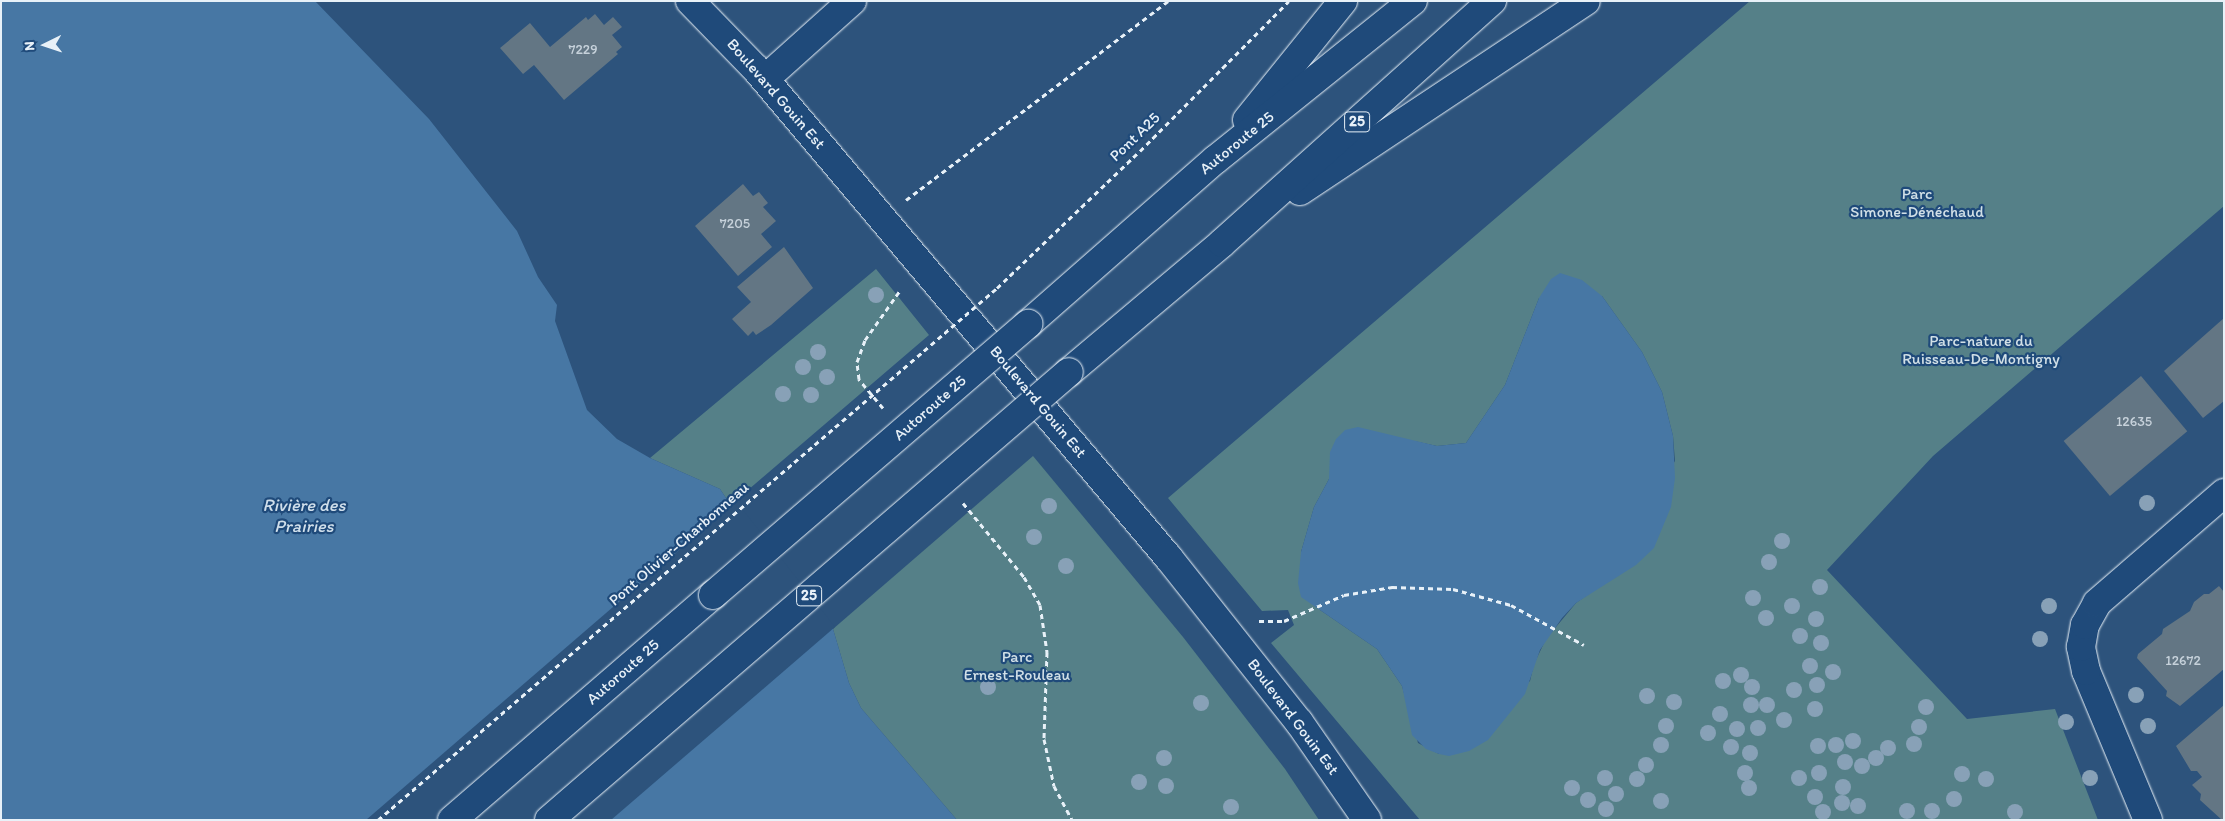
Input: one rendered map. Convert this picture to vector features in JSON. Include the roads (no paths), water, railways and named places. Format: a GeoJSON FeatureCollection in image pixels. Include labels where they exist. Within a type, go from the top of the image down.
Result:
{"type":"FeatureCollection","features":[{"type":"Feature","properties":{"kind":"main road","name":"Boulevard Gouin Est"},"geometry":{"type":"LineString","coordinates":[[690,1],[765,79],[1221,621],[1299,722],[1367,820]]}},
{"type":"Feature","properties":{"kind":"main road"},"geometry":{"type":"LineString","coordinates":[[765,79],[852,1]]}},
{"type":"Feature","properties":{"kind":"main road"},"geometry":{"type":"LineString","coordinates":[[1215,160],[1343,1]]}},
{"type":"Feature","properties":{"kind":"main road","name":"Autoroute 25"},"geometry":{"type":"LineString","coordinates":[[452,820],[1028,324],[1215,160],[1413,1]]}},
{"type":"Feature","properties":{"kind":"main road","name":"25"},"geometry":{"type":"LineString","coordinates":[[549,820],[1069,372],[1222,243],[1492,1]]}},
{"type":"Feature","properties":{"kind":"main road"},"geometry":{"type":"LineString","coordinates":[[1222,243],[1586,1]]}},
{"type":"Feature","properties":{"kind":"main road"},"geometry":{"type":"LineString","coordinates":[[2148,820],[2090,682],[2081,647],[2085,625],[2097,603],[2224,493]]}},
{"type":"Feature","properties":{"kind":"water","name":"Rivière des Prairies"},"geometry":{"type":"Polygon","coordinates":[[[1,1],[315,1],[429,119],[517,231],[538,277],[557,305],[555,321],[587,410],[617,439],[650,458],[720,489],[726,498],[734,502],[833,629],[849,683],[861,708],[957,820],[1,820],[1,1]]]}},
{"type":"Feature","properties":{"kind":"water"},"geometry":{"type":"Polygon","coordinates":[[[1560,273],[1582,280],[1602,296],[1642,352],[1662,392],[1673,436],[1675,478],[1671,507],[1654,548],[1636,565],[1576,603],[1562,618],[1540,650],[1525,694],[1488,740],[1469,751],[1449,756],[1439,754],[1426,749],[1412,735],[1402,686],[1377,649],[1301,597],[1298,583],[1301,552],[1314,507],[1329,479],[1330,452],[1336,439],[1345,430],[1358,427],[1437,446],[1466,443],[1505,385],[1539,298],[1551,279],[1560,273]]]}},
{"type":"Feature","properties":{"kind":"park label","name":"Parc Simone-Dénéchaud"},"geometry":{"type":"Point","coordinates":[1917,203]}},
{"type":"Feature","properties":{"kind":"park label","name":"Parc-nature du Ruisseau-De-Montigny"},"geometry":{"type":"Point","coordinates":[1981,350]}},
{"type":"Feature","properties":{"kind":"park label","name":"Parc Ernest-Rouleau"},"geometry":{"type":"Point","coordinates":[1017,666]}}]}
